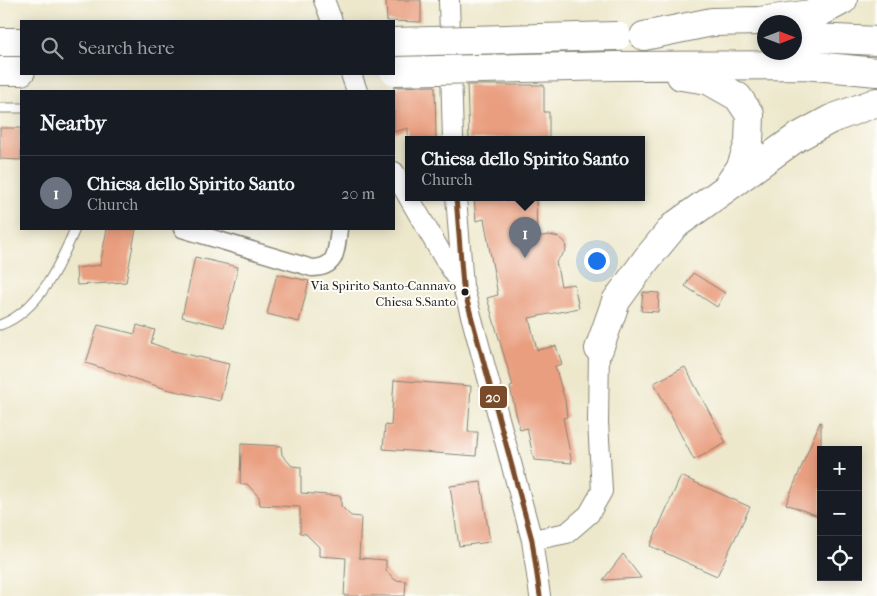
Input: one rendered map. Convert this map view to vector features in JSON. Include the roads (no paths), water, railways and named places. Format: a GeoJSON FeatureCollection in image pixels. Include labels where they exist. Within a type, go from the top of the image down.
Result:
{"type":"FeatureCollection","features":[{"type":"Feature","properties":{"kind":"highway"},"geometry":{"type":"LineString","coordinates":[[644,36],[712,22],[759,20],[820,13],[843,0]]}},
{"type":"Feature","properties":{"kind":"highway"},"geometry":{"type":"LineString","coordinates":[[395,42],[616,36],[757,36]]}},
{"type":"Feature","properties":{"kind":"highway"},"geometry":{"type":"LineString","coordinates":[[802,36],[877,41]]}},
{"type":"Feature","properties":{"kind":"highway"},"geometry":{"type":"LineString","coordinates":[[0,42],[20,42]]}},
{"type":"Feature","properties":{"kind":"highway"},"geometry":{"type":"LineString","coordinates":[[395,71],[616,66],[805,65],[877,72]]}},
{"type":"Feature","properties":{"kind":"highway"},"geometry":{"type":"LineString","coordinates":[[616,66],[708,80],[738,97],[750,115],[749,143],[741,167],[726,189]]}},
{"type":"Feature","properties":{"kind":"highway"},"geometry":{"type":"LineString","coordinates":[[0,71],[20,71]]}},
{"type":"Feature","properties":{"kind":"highway"},"geometry":{"type":"LineString","coordinates":[[599,349],[616,301],[674,226],[796,138],[831,119],[877,102]]}},
{"type":"Feature","properties":{"kind":"street"},"geometry":{"type":"LineString","coordinates":[[324,0],[332,20]]}},
{"type":"Feature","properties":{"kind":"street"},"geometry":{"type":"LineString","coordinates":[[450,0],[453,136]]}},
{"type":"Feature","properties":{"kind":"street"},"geometry":{"type":"LineString","coordinates":[[351,75],[357,90]]}},
{"type":"Feature","properties":{"kind":"street"},"geometry":{"type":"LineString","coordinates":[[395,174],[405,191]]}},
{"type":"Feature","properties":{"kind":"street"},"geometry":{"type":"LineString","coordinates":[[411,201],[444,258],[463,286]]}},
{"type":"Feature","properties":{"kind":"street"},"geometry":{"type":"LineString","coordinates":[[456,201],[463,286],[532,540],[540,596]]}},
{"type":"Feature","properties":{"kind":"street"},"geometry":{"type":"LineString","coordinates":[[185,230],[312,268],[321,268],[330,264],[336,252],[339,230]]}},
{"type":"Feature","properties":{"kind":"street"},"geometry":{"type":"LineString","coordinates":[[532,540],[567,533],[589,514],[602,491],[598,422],[599,349]]}},
{"type":"Feature","properties":{"kind":"lane"},"geometry":{"type":"LineString","coordinates":[[0,108],[20,108]]}},
{"type":"Feature","properties":{"kind":"lane"},"geometry":{"type":"LineString","coordinates":[[0,325],[6,323],[30,305],[47,284],[60,264],[75,230]]}},
{"type":"Feature","properties":{"kind":"place","name":"Chiesa dello Spirito Santo"},"geometry":{"type":"Point","coordinates":[525,258]}},
{"type":"Feature","properties":{"kind":"place","name":"Via Spirito Santo-Cannavo Chiesa S.Santo"},"geometry":{"type":"Point","coordinates":[465,292]}}]}
